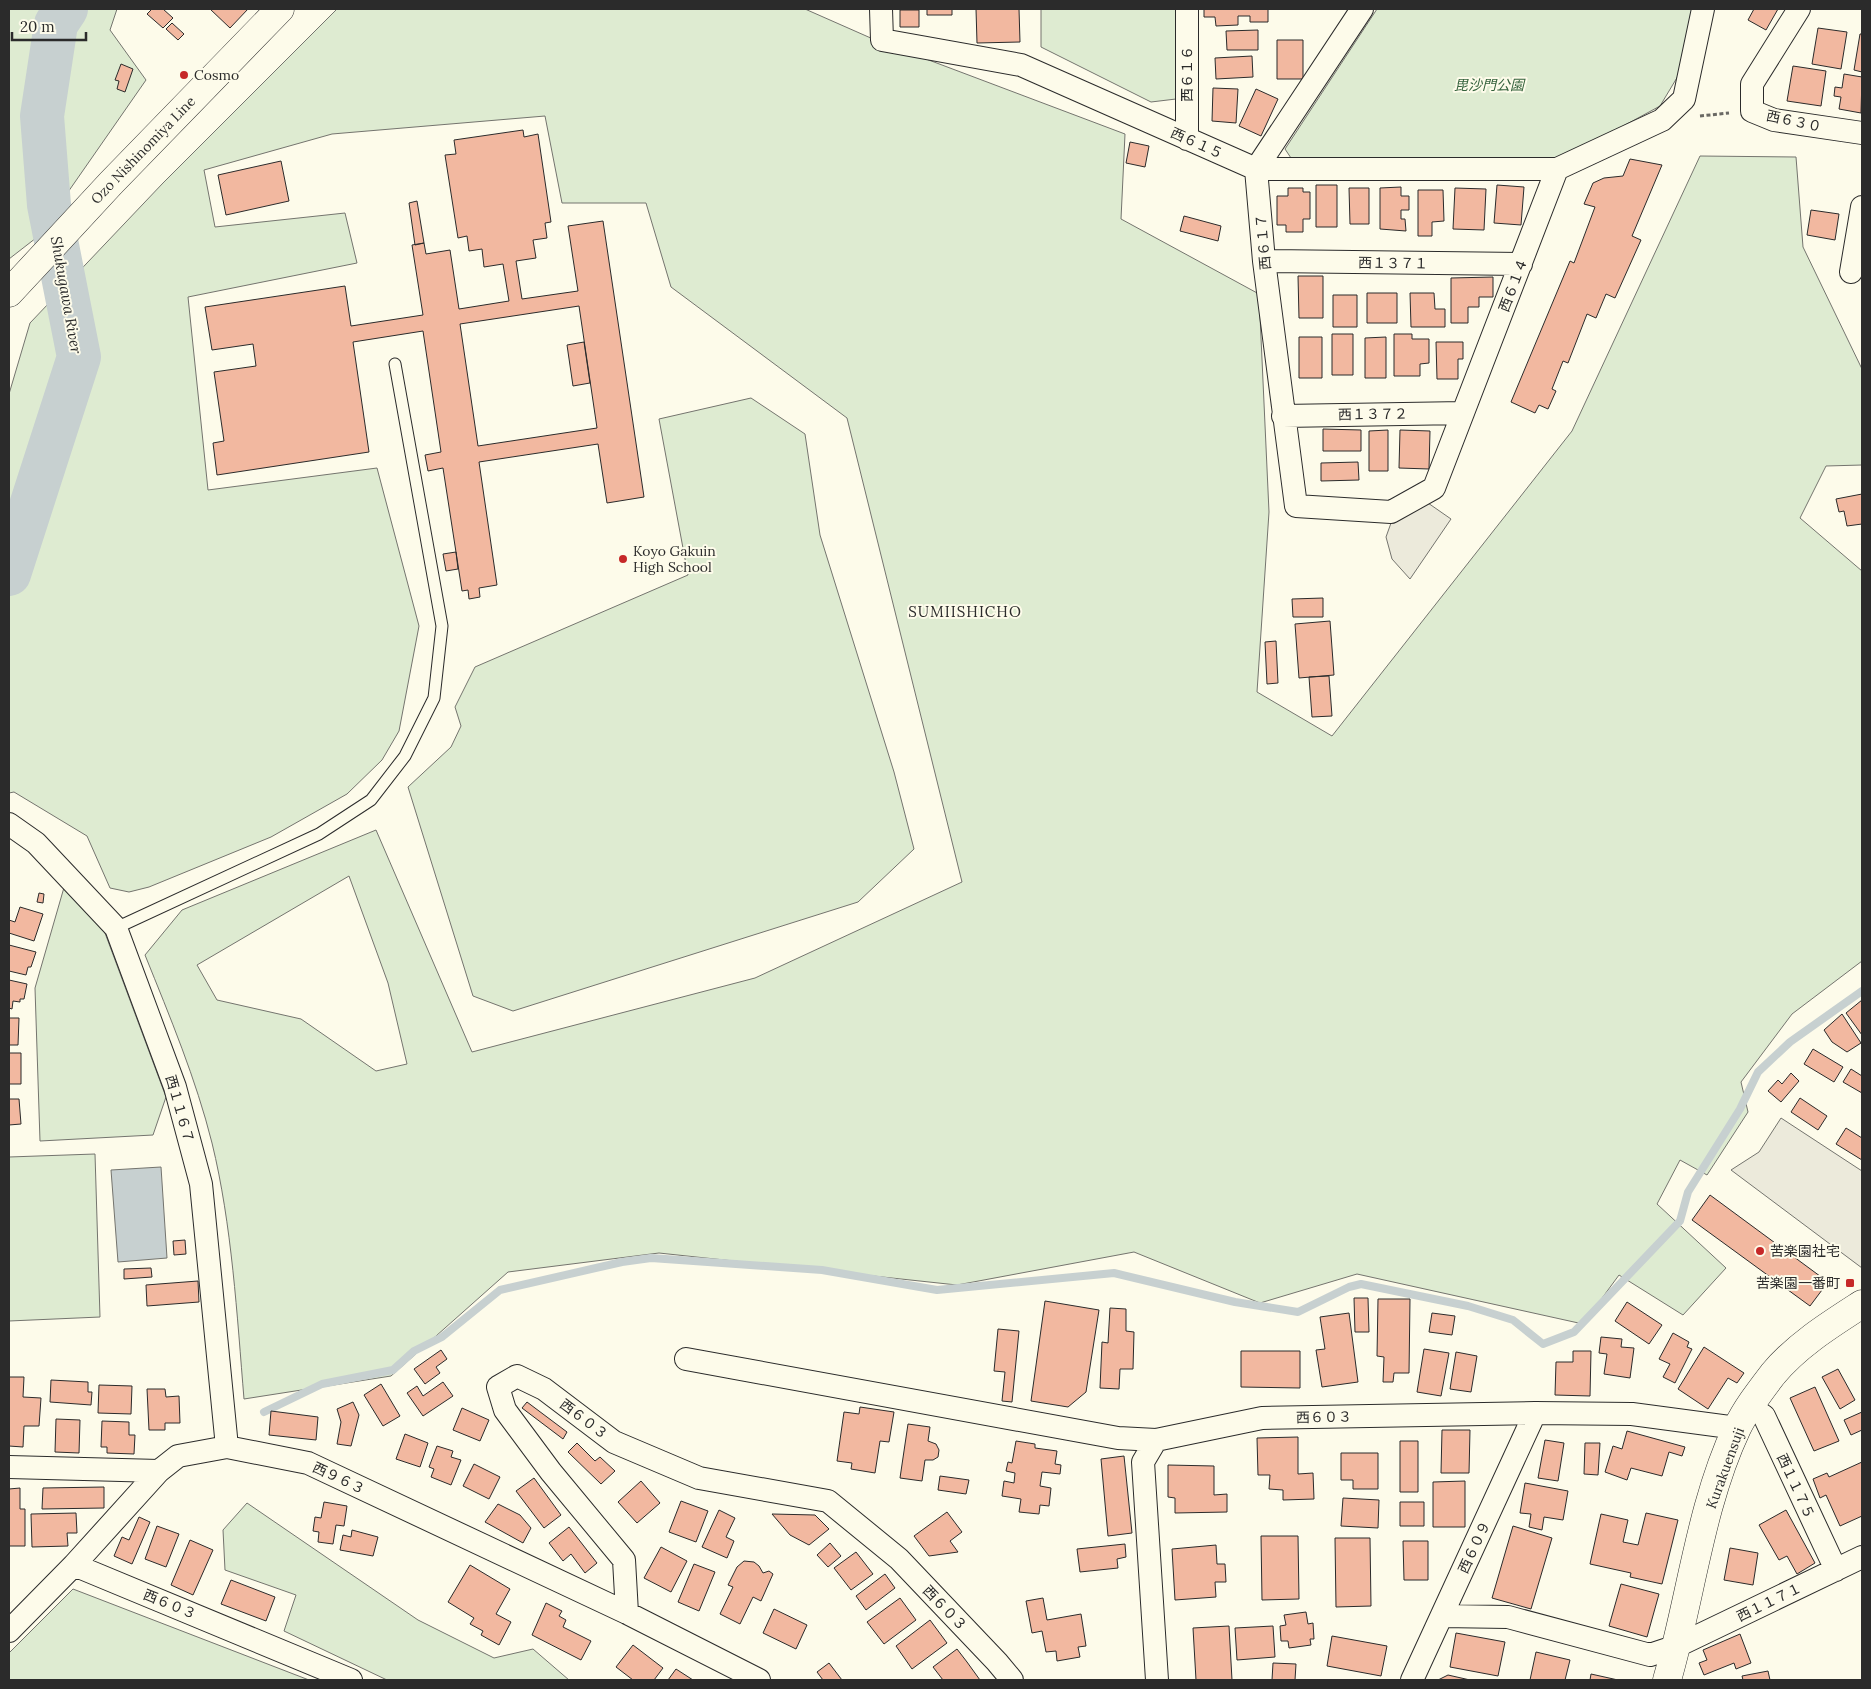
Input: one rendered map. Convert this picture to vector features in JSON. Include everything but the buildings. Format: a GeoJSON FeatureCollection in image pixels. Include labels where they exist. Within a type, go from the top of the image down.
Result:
{"type":"FeatureCollection","features":[{"type":"Feature","properties":{"kind":"street","name":"Ozo Nishinomiya Line"},"geometry":{"type":"LineString","coordinates":[[14,287],[111,183],[280,9]]}},
{"type":"Feature","properties":{"kind":"street","name":"西６１５"},"geometry":{"type":"LineString","coordinates":[[881,9],[882,40],[1021,65],[1256,169],[1558,169]]}},
{"type":"Feature","properties":{"kind":"street","name":"西６１６"},"geometry":{"type":"LineString","coordinates":[[1187,9],[1187,139]]}},
{"type":"Feature","properties":{"kind":"street"},"geometry":{"type":"LineString","coordinates":[[1256,169],[1362,9]]}},
{"type":"Feature","properties":{"kind":"street"},"geometry":{"type":"LineString","coordinates":[[1558,169],[1662,120],[1684,99],[1703,9]]}},
{"type":"Feature","properties":{"kind":"street","name":"西６３０"},"geometry":{"type":"LineString","coordinates":[[1799,9],[1752,84],[1752,111],[1774,120],[1862,133]]}},
{"type":"Feature","properties":{"kind":"street","name":"西６１７"},"geometry":{"type":"LineString","coordinates":[[1256,169],[1264,261],[1296,506]]}},
{"type":"Feature","properties":{"kind":"street","name":"西６１４"},"geometry":{"type":"LineString","coordinates":[[1296,506],[1391,512],[1434,488],[1558,169]]}},
{"type":"Feature","properties":{"kind":"street"},"geometry":{"type":"LineString","coordinates":[[1851,272],[1862,207]]}},
{"type":"Feature","properties":{"kind":"street","name":"西１３７１"},"geometry":{"type":"LineString","coordinates":[[1264,261],[1521,264]]}},
{"type":"Feature","properties":{"kind":"street","name":"西１３７２"},"geometry":{"type":"LineString","coordinates":[[1283,416],[1463,413]]}},
{"type":"Feature","properties":{"kind":"street","name":"西１１６７"},"geometry":{"type":"LineString","coordinates":[[10,828],[36,843],[116,928],[175,1087],[200,1184],[227,1447]]}},
{"type":"Feature","properties":{"kind":"street","name":"Kurakuensuji"},"geometry":{"type":"LineString","coordinates":[[1666,1680],[1677,1646],[1698,1550],[1718,1480],[1744,1418],[1774,1373],[1819,1331],[1862,1304]]}},
{"type":"Feature","properties":{"kind":"street","name":"西６０３"},"geometry":{"type":"LineString","coordinates":[[686,1359],[1118,1438],[1156,1440],[1262,1418],[1535,1413],[1744,1418]]}},
{"type":"Feature","properties":{"kind":"street","name":"西６０３"},"geometry":{"type":"LineString","coordinates":[[627,1614],[624,1560],[551,1472],[505,1410],[498,1387],[517,1376],[544,1389],[614,1442],[699,1478],[828,1501],[899,1559],[1012,1680]]}},
{"type":"Feature","properties":{"kind":"street","name":"西６０９"},"geometry":{"type":"LineString","coordinates":[[1412,1680],[1535,1413]]}},
{"type":"Feature","properties":{"kind":"street","name":"西１１７５"},"geometry":{"type":"LineString","coordinates":[[1744,1418],[1764,1416],[1836,1570]]}},
{"type":"Feature","properties":{"kind":"street"},"geometry":{"type":"LineString","coordinates":[[1156,1440],[1143,1462],[1157,1680]]}},
{"type":"Feature","properties":{"kind":"street","name":"西９６３"},"geometry":{"type":"LineString","coordinates":[[74,1565],[159,1471],[178,1456],[227,1447],[308,1463],[627,1614]]}},
{"type":"Feature","properties":{"kind":"street"},"geometry":{"type":"LineString","coordinates":[[9,1467],[159,1471]]}},
{"type":"Feature","properties":{"kind":"street","name":"西１１７１"},"geometry":{"type":"LineString","coordinates":[[1442,1616],[1508,1616],[1650,1655],[1677,1646],[1862,1557]]}},
{"type":"Feature","properties":{"kind":"street"},"geometry":{"type":"LineString","coordinates":[[9,1632],[74,1565]]}},
{"type":"Feature","properties":{"kind":"street","name":"西６０３"},"geometry":{"type":"LineString","coordinates":[[74,1565],[351,1680]]}},
{"type":"Feature","properties":{"kind":"street"},"geometry":{"type":"LineString","coordinates":[[627,1614],[759,1680]]}},
{"type":"Feature","properties":{"kind":"lane"},"geometry":{"type":"LineString","coordinates":[[116,928],[319,834],[370,800],[405,756],[434,698],[442,626],[395,364]]}},
{"type":"Feature","properties":{"kind":"path"},"geometry":{"type":"LineString","coordinates":[[1662,120],[1752,111]]}},
{"type":"Feature","properties":{"kind":"green space"},"geometry":{"type":"Polygon","coordinates":[[[9,9],[117,9],[110,30],[146,80],[36,238],[9,259],[9,9]]]}},
{"type":"Feature","properties":{"kind":"green space"},"geometry":{"type":"Polygon","coordinates":[[[337,9],[805,9],[873,39],[1125,134],[1121,219],[1259,294],[1269,512],[1257,692],[1332,736],[1572,431],[1700,156],[1796,157],[1803,247],[1862,369],[1862,465],[1826,466],[1800,518],[1862,571],[1862,961],[1792,1014],[1741,1082],[1748,1112],[1707,1175],[1680,1160],[1657,1204],[1726,1268],[1683,1315],[1619,1275],[1583,1324],[1357,1274],[1260,1303],[1134,1252],[957,1285],[659,1253],[508,1272],[391,1376],[244,1399],[229,1238],[219,1174],[206,1119],[173,1025],[145,955],[182,910],[376,830],[472,1052],[755,978],[962,882],[847,418],[671,287],[646,203],[562,203],[545,116],[332,134],[204,170],[215,227],[345,213],[357,263],[188,297],[208,490],[377,468],[419,626],[399,731],[382,760],[347,794],[271,837],[149,887],[129,892],[110,888],[87,836],[14,792],[9,793],[9,394],[30,323],[163,183],[337,9]],[[349,876],[197,965],[217,1000],[301,1019],[376,1071],[407,1064],[388,983],[349,876]]]}},
{"type":"Feature","properties":{"kind":"green space"},"geometry":{"type":"Polygon","coordinates":[[[1041,9],[1176,9],[1176,99],[1151,102],[1041,47],[1041,9]]]}},
{"type":"Feature","properties":{"kind":"green space","name":"毘沙門公園"},"geometry":{"type":"Polygon","coordinates":[[[1377,9],[1693,9],[1678,76],[1660,106],[1561,160],[1293,161],[1285,149],[1377,9]]]}},
{"type":"Feature","properties":{"kind":"green space"},"geometry":{"type":"Polygon","coordinates":[[[751,398],[805,434],[820,535],[894,772],[914,849],[858,902],[513,1011],[473,996],[408,787],[451,747],[461,726],[455,707],[475,667],[688,575],[659,419],[751,398]]]}},
{"type":"Feature","properties":{"kind":"green space"},"geometry":{"type":"Polygon","coordinates":[[[65,884],[105,933],[166,1097],[153,1135],[40,1141],[35,988],[65,884]]]}},
{"type":"Feature","properties":{"kind":"green space"},"geometry":{"type":"Polygon","coordinates":[[[95,1154],[100,1317],[9,1321],[9,1157],[95,1154]]]}},
{"type":"Feature","properties":{"kind":"green space"},"geometry":{"type":"Polygon","coordinates":[[[247,1503],[418,1620],[494,1658],[533,1649],[569,1680],[387,1680],[284,1631],[296,1595],[225,1570],[223,1530],[247,1503]]]}},
{"type":"Feature","properties":{"kind":"green space"},"geometry":{"type":"Polygon","coordinates":[[[73,1589],[309,1680],[9,1680],[9,1653],[73,1589]]]}},
{"type":"Feature","properties":{"kind":"shaded area"},"geometry":{"type":"Polygon","coordinates":[[[1428,503],[1451,519],[1410,579],[1392,559],[1386,537],[1391,523],[1428,503]]]}},
{"type":"Feature","properties":{"kind":"shaded area"},"geometry":{"type":"Polygon","coordinates":[[[1781,1118],[1862,1171],[1862,1268],[1731,1170],[1759,1152],[1781,1118]]]}},
{"type":"Feature","properties":{"kind":"shaded area"},"geometry":{"type":"Polygon","coordinates":[[[161,1167],[167,1258],[118,1262],[111,1170],[161,1167]]]}},
{"type":"Feature","properties":{"kind":"waterway","name":"Shukugawa River"},"geometry":{"type":"LineString","coordinates":[[9,574],[79,357],[49,205],[42,116],[56,24],[66,9]]}},
{"type":"Feature","properties":{"kind":"waterway"},"geometry":{"type":"LineString","coordinates":[[264,1412],[322,1384],[393,1370],[414,1351],[442,1337],[500,1290],[622,1262],[651,1258],[822,1270],[937,1290],[1114,1273],[1235,1302],[1298,1312],[1349,1287],[1361,1284],[1468,1306],[1513,1320],[1543,1344],[1574,1332],[1680,1221],[1688,1192],[1740,1109],[1758,1072],[1790,1042],[1862,991]]}},
{"type":"Feature","properties":{"kind":"place","name":"Cosmo"},"geometry":{"type":"Point","coordinates":[184,75]}},
{"type":"Feature","properties":{"kind":"place","name":"Koyo Gakuin High School"},"geometry":{"type":"Point","coordinates":[623,559]}},
{"type":"Feature","properties":{"kind":"place","name":"苦楽園社宅"},"geometry":{"type":"Point","coordinates":[1760,1251]}},
{"type":"Feature","properties":{"kind":"place","name":"苦楽園一番町"},"geometry":{"type":"Point","coordinates":[1850,1283]}},
{"type":"Feature","properties":{"kind":"district","name":"SUMIISHICHO"},"geometry":{"type":"Point","coordinates":[965,612]}}]}
